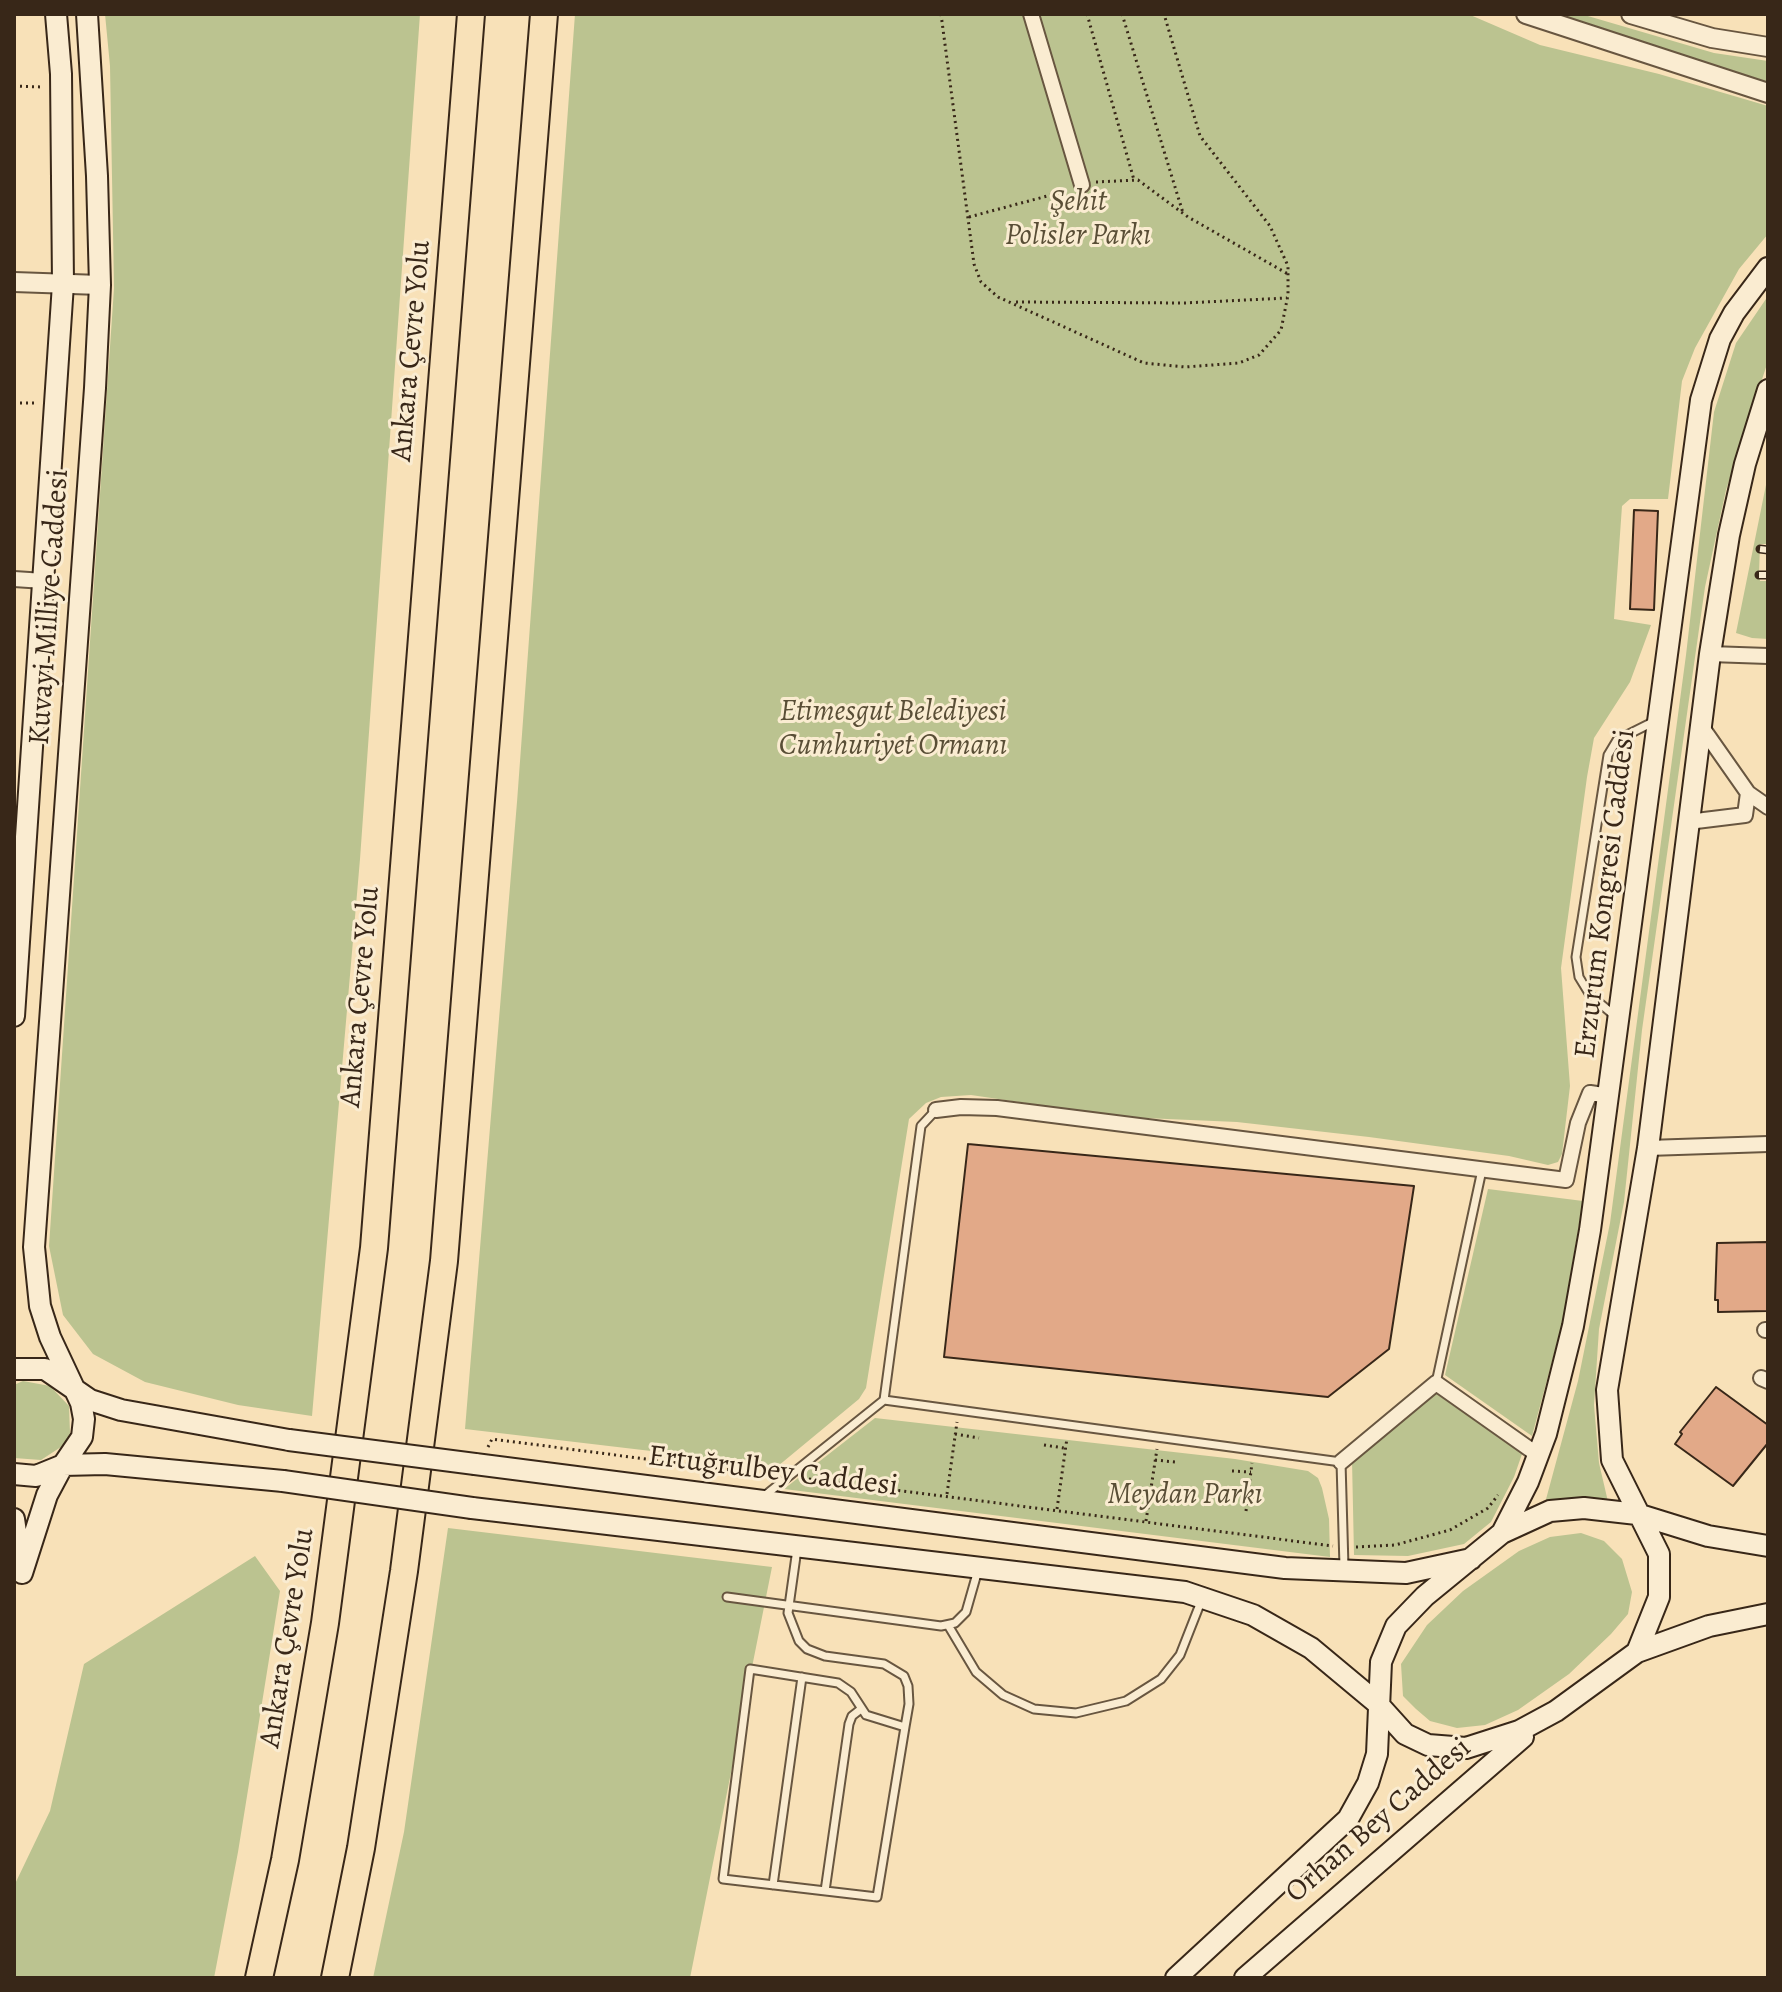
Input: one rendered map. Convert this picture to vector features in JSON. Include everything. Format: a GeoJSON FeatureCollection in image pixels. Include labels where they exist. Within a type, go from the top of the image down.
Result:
{"type":"FeatureCollection","features":[{"type":"Feature","properties":{"kind":"highway","name":"Ankara Çevre Yolu"},"geometry":{"type":"LineString","coordinates":[[259,1978],[285,1860],[325,1623],[374,1248],[471,14]]}},
{"type":"Feature","properties":{"kind":"highway"},"geometry":{"type":"LineString","coordinates":[[335,1978],[361,1848],[404,1571],[444,1261],[544,14]]}},
{"type":"Feature","properties":{"kind":"main road","name":"Kuvayi Milliye Caddesi"},"geometry":{"type":"LineString","coordinates":[[14,1016],[63,284],[61,87],[56,14]]}},
{"type":"Feature","properties":{"kind":"main road","name":"Kuvayi Milliye Caddesi"},"geometry":{"type":"LineString","coordinates":[[73,1388],[40,1306],[34,1247],[100,285],[97,162],[87,14]]}},
{"type":"Feature","properties":{"kind":"main road","name":"Erzurum Kongresi Caddesi"},"geometry":{"type":"LineString","coordinates":[[1502,1533],[1538,1455],[1573,1326],[1610,1096],[1701,400],[1720,339],[1734,313],[1768,268]]}},
{"type":"Feature","properties":{"kind":"main road"},"geometry":{"type":"LineString","coordinates":[[1637,1652],[1659,1597],[1659,1554],[1612,1460],[1607,1390],[1648,1148],[1710,654],[1745,464],[1768,390]]}},
{"type":"Feature","properties":{"kind":"main road","name":"Ertuğrulbey Caddesi"},"geometry":{"type":"LineString","coordinates":[[14,1369],[45,1369],[90,1400],[121,1410],[289,1440],[481,1457],[759,1500],[1285,1568],[1406,1573],[1471,1559]]}},
{"type":"Feature","properties":{"kind":"main road"},"geometry":{"type":"LineString","coordinates":[[18,1578],[47,1495],[82,1437],[83,1411],[73,1388]]}},
{"type":"Feature","properties":{"kind":"main road"},"geometry":{"type":"LineString","coordinates":[[14,1474],[36,1476],[63,1465],[105,1464],[283,1481],[472,1508],[1203,1597],[1253,1615],[1311,1648],[1377,1703],[1405,1734],[1428,1745],[1466,1748],[1494,1741],[1556,1711],[1637,1652],[1702,1628],[1768,1614]]}},
{"type":"Feature","properties":{"kind":"main road"},"geometry":{"type":"LineString","coordinates":[[1377,1703],[1381,1662],[1396,1626],[1425,1596],[1502,1533],[1550,1511],[1584,1508],[1637,1514],[1708,1536],[1768,1546]]}},
{"type":"Feature","properties":{"kind":"main road"},"geometry":{"type":"LineString","coordinates":[[14,1519],[18,1578]]}},
{"type":"Feature","properties":{"kind":"main road","name":"Orhan Bey Caddesi"},"geometry":{"type":"LineString","coordinates":[[1176,1978],[1348,1819],[1368,1783],[1377,1754],[1377,1703]]}},
{"type":"Feature","properties":{"kind":"main road","name":"Orhan Bey Caddesi"},"geometry":{"type":"LineString","coordinates":[[1245,1978],[1490,1763],[1556,1711]]}},
{"type":"Feature","properties":{"kind":"street"},"geometry":{"type":"LineString","coordinates":[[1031,14],[1082,185]]}},
{"type":"Feature","properties":{"kind":"street"},"geometry":{"type":"LineString","coordinates":[[1526,14],[1768,93]]}},
{"type":"Feature","properties":{"kind":"street"},"geometry":{"type":"LineString","coordinates":[[1631,14],[1712,38],[1768,47]]}},
{"type":"Feature","properties":{"kind":"street"},"geometry":{"type":"LineString","coordinates":[[14,282],[100,285]]}},
{"type":"Feature","properties":{"kind":"street"},"geometry":{"type":"LineString","coordinates":[[14,579],[44,581]]}},
{"type":"Feature","properties":{"kind":"street"},"geometry":{"type":"LineString","coordinates":[[1710,654],[1768,656]]}},
{"type":"Feature","properties":{"kind":"street"},"geometry":{"type":"LineString","coordinates":[[1701,726],[1748,793],[1768,807]]}},
{"type":"Feature","properties":{"kind":"street"},"geometry":{"type":"LineString","coordinates":[[1688,822],[1745,815],[1748,793]]}},
{"type":"Feature","properties":{"kind":"street"},"geometry":{"type":"LineString","coordinates":[[936,1110],[997,1108],[1566,1180],[1578,1123],[1590,1093],[1610,1096]]}},
{"type":"Feature","properties":{"kind":"street"},"geometry":{"type":"LineString","coordinates":[[1648,1148],[1768,1144]]}},
{"type":"Feature","properties":{"kind":"street"},"geometry":{"type":"LineString","coordinates":[[1341,1462],[1436,1383],[1538,1455]]}},
{"type":"Feature","properties":{"kind":"lane"},"geometry":{"type":"LineString","coordinates":[[1620,1020],[1590,995],[1579,977],[1576,957],[1608,755],[1617,740],[1659,720]]}},
{"type":"Feature","properties":{"kind":"lane"},"geometry":{"type":"LineString","coordinates":[[759,1500],[884,1400],[921,1126],[936,1110]]}},
{"type":"Feature","properties":{"kind":"lane"},"geometry":{"type":"LineString","coordinates":[[1436,1383],[1483,1168]]}},
{"type":"Feature","properties":{"kind":"lane"},"geometry":{"type":"LineString","coordinates":[[884,1400],[1341,1462],[1344,1572]]}},
{"type":"Feature","properties":{"kind":"lane"},"geometry":{"type":"LineString","coordinates":[[797,1546],[789,1603],[793,1632],[807,1649],[825,1656],[884,1664],[904,1676],[909,1695],[905,1727],[877,1897],[723,1879],[750,1669],[838,1683],[851,1692],[861,1709],[873,1719],[905,1727]]}},
{"type":"Feature","properties":{"kind":"lane"},"geometry":{"type":"LineString","coordinates":[[727,1597],[948,1625],[966,1612],[979,1568]]}},
{"type":"Feature","properties":{"kind":"lane"},"geometry":{"type":"LineString","coordinates":[[948,1625],[976,1672],[1003,1695],[1034,1709],[1076,1713],[1126,1701],[1161,1679],[1180,1655],[1203,1597]]}},
{"type":"Feature","properties":{"kind":"lane"},"geometry":{"type":"LineString","coordinates":[[773,1885],[802,1677]]}},
{"type":"Feature","properties":{"kind":"lane"},"geometry":{"type":"LineString","coordinates":[[825,1891],[850,1720],[861,1709]]}},
{"type":"Feature","properties":{"kind":"path"},"geometry":{"type":"LineString","coordinates":[[941,14],[974,264],[981,282],[998,297],[1144,363],[1185,367],[1239,363],[1259,355],[1281,330],[1287,298],[1288,266],[1270,226],[1200,136],[1164,14]]}},
{"type":"Feature","properties":{"kind":"path"},"geometry":{"type":"LineString","coordinates":[[1087,14],[1134,180]]}},
{"type":"Feature","properties":{"kind":"path"},"geometry":{"type":"LineString","coordinates":[[1122,14],[1183,213]]}},
{"type":"Feature","properties":{"kind":"path"},"geometry":{"type":"LineString","coordinates":[[14,86],[61,87]]}},
{"type":"Feature","properties":{"kind":"path"},"geometry":{"type":"LineString","coordinates":[[969,217],[1059,195],[1082,185],[1134,180],[1147,184],[1183,213],[1288,274]]}},
{"type":"Feature","properties":{"kind":"path"},"geometry":{"type":"LineString","coordinates":[[1013,302],[1034,299],[1184,303],[1287,298]]}},
{"type":"Feature","properties":{"kind":"path"},"geometry":{"type":"LineString","coordinates":[[947,1496],[958,1410]]}},
{"type":"Feature","properties":{"kind":"path"},"geometry":{"type":"LineString","coordinates":[[1057,1509],[1069,1425]]}},
{"type":"Feature","properties":{"kind":"path"},"geometry":{"type":"LineString","coordinates":[[955,1434],[979,1438]]}},
{"type":"Feature","properties":{"kind":"path"},"geometry":{"type":"LineString","coordinates":[[1146,1521],[1159,1437]]}},
{"type":"Feature","properties":{"kind":"path"},"geometry":{"type":"LineString","coordinates":[[481,1457],[492,1439],[1343,1546],[1395,1545],[1450,1530],[1488,1508],[1504,1487]]}},
{"type":"Feature","properties":{"kind":"path"},"geometry":{"type":"LineString","coordinates":[[1044,1445],[1066,1448]]}},
{"type":"Feature","properties":{"kind":"path"},"geometry":{"type":"LineString","coordinates":[[1246,1511],[1253,1450]]}},
{"type":"Feature","properties":{"kind":"path"},"geometry":{"type":"LineString","coordinates":[[1155,1460],[1175,1462]]}},
{"type":"Feature","properties":{"kind":"path"},"geometry":{"type":"LineString","coordinates":[[1232,1471],[1251,1472]]}},
{"type":"Feature","properties":{"kind":"green space"},"geometry":{"type":"Polygon","coordinates":[[[105,14],[420,14],[360,859],[312,1416],[238,1405],[145,1382],[93,1354],[63,1315],[49,1246],[114,288],[110,66],[105,14]]]}},
{"type":"Feature","properties":{"kind":"green space","name":"Etimesgut Belediyesi Cumhuriyet Ormanı"},"geometry":{"type":"Polygon","coordinates":[[[575,14],[1468,14],[1540,45],[1659,74],[1768,106],[1768,234],[1739,269],[1695,348],[1682,381],[1668,499],[1630,499],[1622,506],[1614,619],[1651,625],[1630,682],[1594,738],[1587,777],[1561,968],[1570,1086],[1562,1154],[1558,1162],[1548,1165],[1509,1156],[1237,1122],[1121,1117],[971,1095],[941,1097],[926,1103],[909,1119],[866,1388],[859,1399],[778,1466],[465,1429],[517,802],[575,14]]]}},
{"type":"Feature","properties":{"kind":"green space"},"geometry":{"type":"Polygon","coordinates":[[[1557,14],[1581,14],[1714,53],[1768,61],[1768,82],[1557,14]]]}},
{"type":"Feature","properties":{"kind":"green space"},"geometry":{"type":"Polygon","coordinates":[[[1768,296],[1768,361],[1726,490],[1705,587],[1642,1030],[1624,1202],[1599,1329],[1594,1405],[1599,1463],[1609,1506],[1545,1503],[1578,1381],[1610,1223],[1686,655],[1714,412],[1736,343],[1768,296]]]}},
{"type":"Feature","properties":{"kind":"green space"},"geometry":{"type":"Polygon","coordinates":[[[1768,475],[1768,544],[1760,544],[1759,575],[1760,581],[1768,581],[1768,639],[1736,633],[1768,475]]]}},
{"type":"Feature","properties":{"kind":"green space"},"geometry":{"type":"Polygon","coordinates":[[[1488,1189],[1583,1201],[1562,1324],[1532,1436],[1445,1375],[1488,1189]]]}},
{"type":"Feature","properties":{"kind":"green space"},"geometry":{"type":"Polygon","coordinates":[[[23,1381],[50,1386],[69,1406],[70,1433],[64,1445],[41,1460],[14,1458],[14,1385],[23,1381]]]}},
{"type":"Feature","properties":{"kind":"green space"},"geometry":{"type":"Polygon","coordinates":[[[1434,1392],[1522,1454],[1514,1477],[1491,1522],[1464,1544],[1408,1556],[1354,1555],[1352,1460],[1434,1392]]]}},
{"type":"Feature","properties":{"kind":"green space","name":"Meydan Parkı"},"geometry":{"type":"Polygon","coordinates":[[[875,1418],[1235,1459],[1308,1471],[1318,1478],[1322,1488],[1329,1519],[1330,1557],[784,1489],[875,1418]]]}},
{"type":"Feature","properties":{"kind":"green space"},"geometry":{"type":"Polygon","coordinates":[[[448,1528],[772,1567],[690,1978],[373,1978],[404,1832],[448,1528]]]}},
{"type":"Feature","properties":{"kind":"green space"},"geometry":{"type":"Polygon","coordinates":[[[1581,1533],[1604,1541],[1622,1559],[1632,1592],[1628,1614],[1569,1674],[1518,1710],[1485,1725],[1457,1728],[1430,1721],[1403,1696],[1401,1664],[1427,1625],[1463,1591],[1519,1551],[1550,1537],[1581,1533]]]}},
{"type":"Feature","properties":{"kind":"green space"},"geometry":{"type":"Polygon","coordinates":[[[255,1556],[280,1591],[238,1852],[214,1978],[14,1978],[14,1886],[50,1811],[84,1664],[255,1556]]]}},
{"type":"Feature","properties":{"kind":"building"},"geometry":{"type":"Polygon","coordinates":[[[1634,510],[1658,511],[1654,610],[1630,609],[1634,510]]]}},
{"type":"Feature","properties":{"kind":"building"},"geometry":{"type":"Polygon","coordinates":[[[968,1144],[1414,1186],[1389,1349],[1328,1397],[944,1357],[968,1144]]]}},
{"type":"Feature","properties":{"kind":"building"},"geometry":{"type":"Polygon","coordinates":[[[1768,1242],[1768,1311],[1718,1312],[1718,1300],[1715,1300],[1717,1243],[1768,1242]]]}},
{"type":"Feature","properties":{"kind":"building"},"geometry":{"type":"Polygon","coordinates":[[[1716,1387],[1768,1425],[1768,1443],[1733,1486],[1675,1444],[1682,1434],[1680,1432],[1716,1387]]]}},
{"type":"Feature","properties":{"kind":"railway"},"geometry":{"type":"LineString","coordinates":[[1760,549],[1768,550]]}},
{"type":"Feature","properties":{"kind":"railway"},"geometry":{"type":"LineString","coordinates":[[1759,575],[1768,575]]}},
{"type":"Feature","properties":{"kind":"park label","name":"Şehit Polisler Parkı"},"geometry":{"type":"Point","coordinates":[1078,220]}}]}
